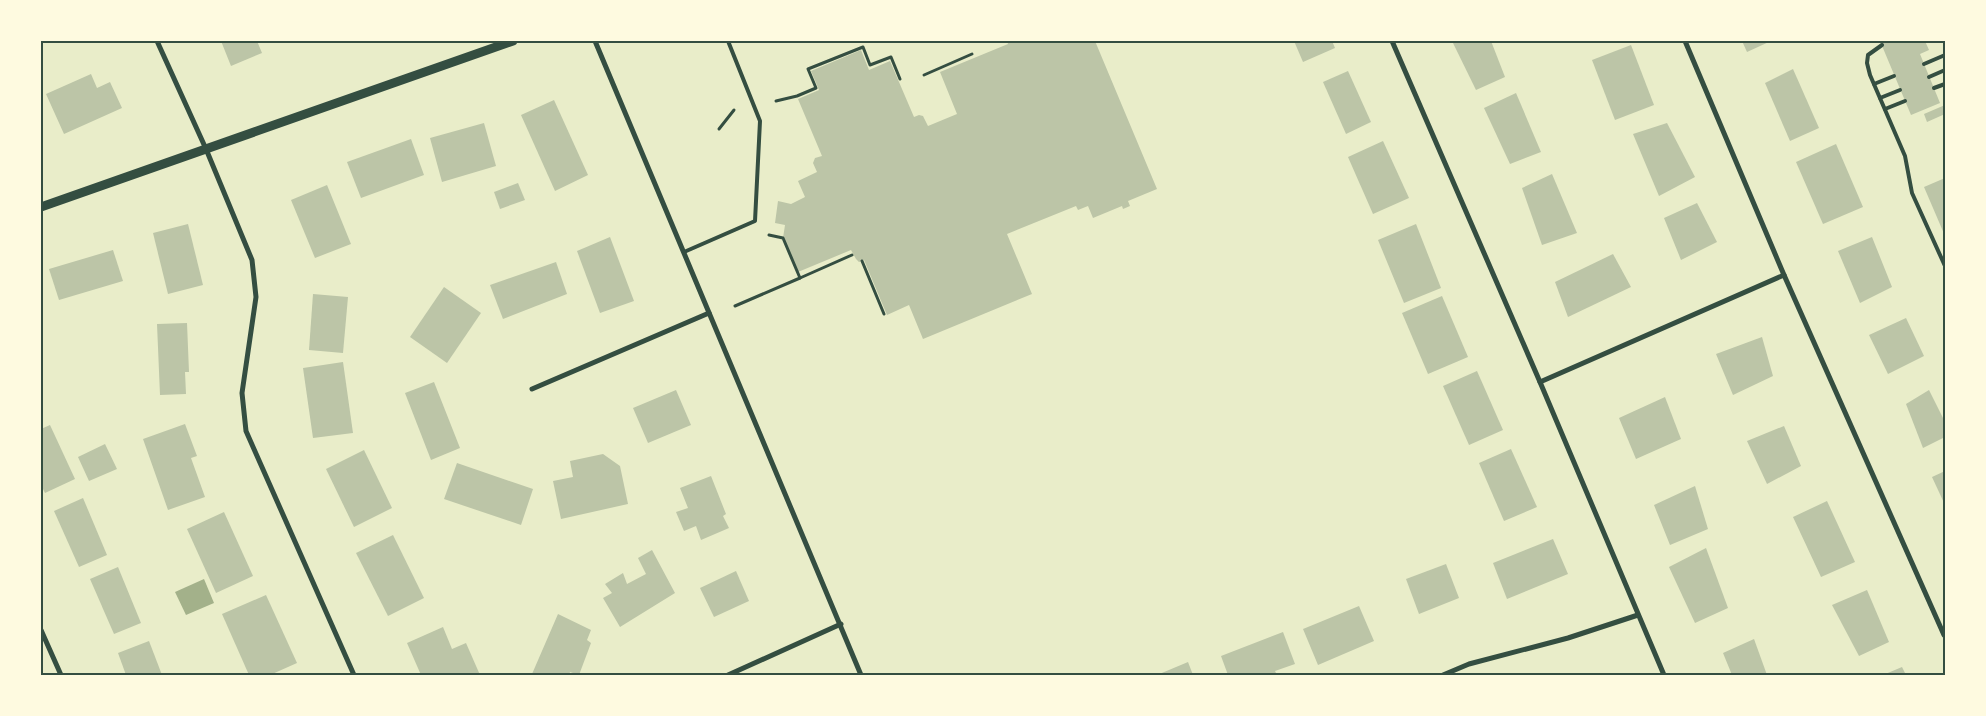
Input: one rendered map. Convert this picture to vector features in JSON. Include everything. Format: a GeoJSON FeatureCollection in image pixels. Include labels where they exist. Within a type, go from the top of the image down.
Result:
{"type":"FeatureCollection","features":[{"type":"Feature","properties":{"kind":"street"},"geometry":{"type":"LineString","coordinates":[[157,41],[206,149],[252,260],[256,297],[242,394],[246,431],[354,675]]}},
{"type":"Feature","properties":{"kind":"street"},"geometry":{"type":"LineString","coordinates":[[41,207],[513,41]]}},
{"type":"Feature","properties":{"kind":"street"},"geometry":{"type":"LineString","coordinates":[[595,41],[861,675]]}},
{"type":"Feature","properties":{"kind":"street"},"geometry":{"type":"LineString","coordinates":[[1392,41],[1540,382],[1664,675]]}},
{"type":"Feature","properties":{"kind":"street"},"geometry":{"type":"LineString","coordinates":[[1686,41],[1784,275],[1944,635]]}},
{"type":"Feature","properties":{"kind":"street"},"geometry":{"type":"LineString","coordinates":[[1540,382],[1784,275]]}},
{"type":"Feature","properties":{"kind":"street"},"geometry":{"type":"LineString","coordinates":[[532,389],[709,313]]}},
{"type":"Feature","properties":{"kind":"street"},"geometry":{"type":"LineString","coordinates":[[1443,675],[1469,664],[1568,638],[1638,615]]}},
{"type":"Feature","properties":{"kind":"street"},"geometry":{"type":"LineString","coordinates":[[728,675],[841,624]]}},
{"type":"Feature","properties":{"kind":"street"},"geometry":{"type":"LineString","coordinates":[[41,630],[61,675]]}},
{"type":"Feature","properties":{"kind":"lane"},"geometry":{"type":"LineString","coordinates":[[684,252],[755,221],[760,121],[728,41]]}},
{"type":"Feature","properties":{"kind":"lane"},"geometry":{"type":"LineString","coordinates":[[1882,45],[1868,55],[1867,63],[1905,156],[1912,193],[1945,266]]}},
{"type":"Feature","properties":{"kind":"lane"},"geometry":{"type":"LineString","coordinates":[[1924,64],[1945,55]]}},
{"type":"Feature","properties":{"kind":"lane"},"geometry":{"type":"LineString","coordinates":[[1929,77],[1945,70]]}},
{"type":"Feature","properties":{"kind":"lane"},"geometry":{"type":"LineString","coordinates":[[1874,84],[1894,76]]}},
{"type":"Feature","properties":{"kind":"lane"},"geometry":{"type":"LineString","coordinates":[[1934,88],[1945,84]]}},
{"type":"Feature","properties":{"kind":"lane"},"geometry":{"type":"LineString","coordinates":[[1880,98],[1900,90]]}},
{"type":"Feature","properties":{"kind":"lane"},"geometry":{"type":"LineString","coordinates":[[1885,109],[1905,101]]}},
{"type":"Feature","properties":{"kind":"path"},"geometry":{"type":"LineString","coordinates":[[776,101],[797,96],[816,88],[808,69],[863,46],[870,65],[891,57],[900,79]]}},
{"type":"Feature","properties":{"kind":"path"},"geometry":{"type":"LineString","coordinates":[[924,75],[972,54]]}},
{"type":"Feature","properties":{"kind":"path"},"geometry":{"type":"LineString","coordinates":[[719,129],[734,110]]}},
{"type":"Feature","properties":{"kind":"path"},"geometry":{"type":"LineString","coordinates":[[769,235],[783,238],[800,278]]}},
{"type":"Feature","properties":{"kind":"path"},"geometry":{"type":"LineString","coordinates":[[735,306],[852,254]]}},
{"type":"Feature","properties":{"kind":"path"},"geometry":{"type":"LineString","coordinates":[[862,261],[884,314]]}},
{"type":"Feature","properties":{"kind":"shaded area"},"geometry":{"type":"Polygon","coordinates":[[[204,579],[214,603],[186,615],[175,592],[204,579]]]}},
{"type":"Feature","properties":{"kind":"building"},"geometry":{"type":"Polygon","coordinates":[[[221,41],[257,41],[262,53],[231,66],[221,41]]]}},
{"type":"Feature","properties":{"kind":"building"},"geometry":{"type":"Polygon","coordinates":[[[1007,41],[1095,41],[1157,189],[1128,201],[1130,206],[1123,209],[1122,206],[1093,218],[1088,206],[1078,210],[1076,206],[1007,234],[1032,294],[923,339],[909,305],[887,315],[864,260],[859,262],[851,250],[798,272],[783,238],[785,225],[775,223],[778,201],[791,204],[805,197],[798,181],[817,172],[813,163],[815,158],[822,156],[798,99],[819,90],[811,71],[861,50],[869,70],[890,61],[914,117],[923,116],[928,126],[957,114],[940,72],[1008,44],[1007,41]]]}},
{"type":"Feature","properties":{"kind":"building"},"geometry":{"type":"Polygon","coordinates":[[[1294,41],[1332,41],[1335,48],[1303,62],[1294,41]]]}},
{"type":"Feature","properties":{"kind":"building"},"geometry":{"type":"Polygon","coordinates":[[[1452,41],[1491,41],[1505,77],[1476,90],[1452,41]]]}},
{"type":"Feature","properties":{"kind":"building"},"geometry":{"type":"Polygon","coordinates":[[[1742,41],[1771,41],[1747,52],[1742,41]]]}},
{"type":"Feature","properties":{"kind":"building"},"geometry":{"type":"Polygon","coordinates":[[[1880,41],[1925,41],[1929,50],[1920,54],[1940,103],[1911,115],[1880,41]]]}},
{"type":"Feature","properties":{"kind":"building"},"geometry":{"type":"Polygon","coordinates":[[[1631,45],[1654,105],[1615,120],[1592,60],[1631,45]]]}},
{"type":"Feature","properties":{"kind":"building"},"geometry":{"type":"Polygon","coordinates":[[[1793,69],[1819,128],[1790,141],[1765,83],[1793,69]]]}},
{"type":"Feature","properties":{"kind":"building"},"geometry":{"type":"Polygon","coordinates":[[[1348,71],[1371,122],[1346,134],[1323,82],[1348,71]]]}},
{"type":"Feature","properties":{"kind":"building"},"geometry":{"type":"Polygon","coordinates":[[[91,74],[97,88],[110,82],[122,108],[64,134],[46,94],[91,74]]]}},
{"type":"Feature","properties":{"kind":"building"},"geometry":{"type":"Polygon","coordinates":[[[1516,93],[1541,152],[1510,164],[1484,108],[1516,93]]]}},
{"type":"Feature","properties":{"kind":"building"},"geometry":{"type":"Polygon","coordinates":[[[554,100],[588,175],[555,191],[521,115],[554,100]]]}},
{"type":"Feature","properties":{"kind":"building"},"geometry":{"type":"Polygon","coordinates":[[[1945,105],[1945,114],[1927,122],[1924,114],[1945,105]]]}},
{"type":"Feature","properties":{"kind":"building"},"geometry":{"type":"Polygon","coordinates":[[[484,123],[496,166],[442,182],[430,138],[484,123]]]}},
{"type":"Feature","properties":{"kind":"building"},"geometry":{"type":"Polygon","coordinates":[[[1667,123],[1695,177],[1659,196],[1633,134],[1667,123]]]}},
{"type":"Feature","properties":{"kind":"building"},"geometry":{"type":"Polygon","coordinates":[[[411,139],[424,175],[361,198],[347,162],[411,139]]]}},
{"type":"Feature","properties":{"kind":"building"},"geometry":{"type":"Polygon","coordinates":[[[1383,141],[1409,198],[1373,214],[1348,157],[1383,141]]]}},
{"type":"Feature","properties":{"kind":"building"},"geometry":{"type":"Polygon","coordinates":[[[1836,144],[1863,207],[1823,224],[1796,162],[1836,144]]]}},
{"type":"Feature","properties":{"kind":"building"},"geometry":{"type":"Polygon","coordinates":[[[1552,174],[1577,233],[1542,245],[1522,188],[1552,174]]]}},
{"type":"Feature","properties":{"kind":"building"},"geometry":{"type":"Polygon","coordinates":[[[1945,178],[1945,236],[1924,187],[1945,178]]]}},
{"type":"Feature","properties":{"kind":"building"},"geometry":{"type":"Polygon","coordinates":[[[518,183],[525,200],[500,209],[494,192],[518,183]]]}},
{"type":"Feature","properties":{"kind":"building"},"geometry":{"type":"Polygon","coordinates":[[[327,185],[351,244],[315,258],[291,200],[327,185]]]}},
{"type":"Feature","properties":{"kind":"building"},"geometry":{"type":"Polygon","coordinates":[[[1697,203],[1717,242],[1681,260],[1664,218],[1697,203]]]}},
{"type":"Feature","properties":{"kind":"building"},"geometry":{"type":"Polygon","coordinates":[[[188,224],[203,285],[168,294],[153,233],[188,224]]]}},
{"type":"Feature","properties":{"kind":"building"},"geometry":{"type":"Polygon","coordinates":[[[1416,224],[1441,288],[1404,303],[1378,240],[1416,224]]]}},
{"type":"Feature","properties":{"kind":"building"},"geometry":{"type":"Polygon","coordinates":[[[610,237],[634,301],[600,313],[577,251],[610,237]]]}},
{"type":"Feature","properties":{"kind":"building"},"geometry":{"type":"Polygon","coordinates":[[[1872,237],[1892,287],[1860,303],[1838,251],[1872,237]]]}},
{"type":"Feature","properties":{"kind":"building"},"geometry":{"type":"Polygon","coordinates":[[[113,250],[123,281],[59,300],[49,269],[113,250]]]}},
{"type":"Feature","properties":{"kind":"building"},"geometry":{"type":"Polygon","coordinates":[[[1613,254],[1631,287],[1568,317],[1555,282],[1613,254]]]}},
{"type":"Feature","properties":{"kind":"building"},"geometry":{"type":"Polygon","coordinates":[[[556,262],[567,294],[503,319],[490,285],[556,262]]]}},
{"type":"Feature","properties":{"kind":"building"},"geometry":{"type":"Polygon","coordinates":[[[444,287],[481,313],[447,363],[410,337],[444,287]]]}},
{"type":"Feature","properties":{"kind":"building"},"geometry":{"type":"Polygon","coordinates":[[[313,294],[348,297],[343,353],[309,350],[313,294]]]}},
{"type":"Feature","properties":{"kind":"building"},"geometry":{"type":"Polygon","coordinates":[[[1442,296],[1468,357],[1428,374],[1402,313],[1442,296]]]}},
{"type":"Feature","properties":{"kind":"building"},"geometry":{"type":"Polygon","coordinates":[[[1906,318],[1924,356],[1888,374],[1869,335],[1906,318]]]}},
{"type":"Feature","properties":{"kind":"building"},"geometry":{"type":"Polygon","coordinates":[[[187,323],[189,372],[185,372],[186,394],[160,395],[157,324],[187,323]]]}},
{"type":"Feature","properties":{"kind":"building"},"geometry":{"type":"Polygon","coordinates":[[[1762,337],[1773,376],[1733,395],[1716,354],[1762,337]]]}},
{"type":"Feature","properties":{"kind":"building"},"geometry":{"type":"Polygon","coordinates":[[[343,362],[353,433],[313,438],[303,368],[343,362]]]}},
{"type":"Feature","properties":{"kind":"building"},"geometry":{"type":"Polygon","coordinates":[[[1477,371],[1503,430],[1469,445],[1443,386],[1477,371]]]}},
{"type":"Feature","properties":{"kind":"building"},"geometry":{"type":"Polygon","coordinates":[[[434,382],[460,448],[431,460],[405,393],[434,382]]]}},
{"type":"Feature","properties":{"kind":"building"},"geometry":{"type":"Polygon","coordinates":[[[676,390],[691,425],[648,443],[633,408],[676,390]]]}},
{"type":"Feature","properties":{"kind":"building"},"geometry":{"type":"Polygon","coordinates":[[[1929,390],[1945,422],[1945,437],[1923,448],[1906,404],[1929,390]]]}},
{"type":"Feature","properties":{"kind":"building"},"geometry":{"type":"Polygon","coordinates":[[[1665,397],[1681,439],[1636,459],[1619,418],[1665,397]]]}},
{"type":"Feature","properties":{"kind":"building"},"geometry":{"type":"Polygon","coordinates":[[[185,424],[197,456],[191,458],[205,497],[168,510],[143,439],[185,424]]]}},
{"type":"Feature","properties":{"kind":"building"},"geometry":{"type":"Polygon","coordinates":[[[50,425],[75,479],[45,493],[41,485],[41,429],[50,425]]]}},
{"type":"Feature","properties":{"kind":"building"},"geometry":{"type":"Polygon","coordinates":[[[1784,426],[1801,466],[1767,484],[1747,441],[1784,426]]]}},
{"type":"Feature","properties":{"kind":"building"},"geometry":{"type":"Polygon","coordinates":[[[105,444],[117,469],[89,481],[78,457],[105,444]]]}},
{"type":"Feature","properties":{"kind":"building"},"geometry":{"type":"Polygon","coordinates":[[[1511,449],[1537,507],[1504,521],[1479,463],[1511,449]]]}},
{"type":"Feature","properties":{"kind":"building"},"geometry":{"type":"Polygon","coordinates":[[[364,450],[392,508],[354,527],[326,469],[364,450]]]}},
{"type":"Feature","properties":{"kind":"building"},"geometry":{"type":"Polygon","coordinates":[[[603,454],[620,466],[628,504],[561,519],[553,481],[573,477],[570,461],[603,454]]]}},
{"type":"Feature","properties":{"kind":"building"},"geometry":{"type":"Polygon","coordinates":[[[457,463],[533,489],[521,525],[444,499],[457,463]]]}},
{"type":"Feature","properties":{"kind":"building"},"geometry":{"type":"Polygon","coordinates":[[[1945,471],[1945,505],[1932,477],[1945,471]]]}},
{"type":"Feature","properties":{"kind":"building"},"geometry":{"type":"Polygon","coordinates":[[[711,476],[726,514],[723,516],[729,528],[701,540],[696,526],[684,531],[676,512],[688,508],[680,488],[711,476]]]}},
{"type":"Feature","properties":{"kind":"building"},"geometry":{"type":"Polygon","coordinates":[[[1695,486],[1708,529],[1670,545],[1654,505],[1695,486]]]}},
{"type":"Feature","properties":{"kind":"building"},"geometry":{"type":"Polygon","coordinates":[[[83,498],[107,555],[79,567],[54,511],[83,498]]]}},
{"type":"Feature","properties":{"kind":"building"},"geometry":{"type":"Polygon","coordinates":[[[1827,501],[1855,562],[1821,577],[1793,517],[1827,501]]]}},
{"type":"Feature","properties":{"kind":"building"},"geometry":{"type":"Polygon","coordinates":[[[224,512],[253,576],[216,593],[187,529],[224,512]]]}},
{"type":"Feature","properties":{"kind":"building"},"geometry":{"type":"Polygon","coordinates":[[[393,535],[424,598],[388,616],[356,553],[393,535]]]}},
{"type":"Feature","properties":{"kind":"building"},"geometry":{"type":"Polygon","coordinates":[[[1553,539],[1568,574],[1507,599],[1493,563],[1553,539]]]}},
{"type":"Feature","properties":{"kind":"building"},"geometry":{"type":"Polygon","coordinates":[[[1706,548],[1728,608],[1695,623],[1669,567],[1706,548]]]}},
{"type":"Feature","properties":{"kind":"building"},"geometry":{"type":"Polygon","coordinates":[[[652,550],[675,593],[620,627],[603,598],[612,593],[605,584],[623,573],[627,584],[646,574],[638,558],[652,550]]]}},
{"type":"Feature","properties":{"kind":"building"},"geometry":{"type":"Polygon","coordinates":[[[1446,564],[1459,598],[1419,614],[1406,579],[1446,564]]]}},
{"type":"Feature","properties":{"kind":"building"},"geometry":{"type":"Polygon","coordinates":[[[118,567],[141,623],[114,634],[90,579],[118,567]]]}},
{"type":"Feature","properties":{"kind":"building"},"geometry":{"type":"Polygon","coordinates":[[[736,571],[749,601],[714,617],[700,588],[736,571]]]}},
{"type":"Feature","properties":{"kind":"building"},"geometry":{"type":"Polygon","coordinates":[[[1867,590],[1889,642],[1859,656],[1832,605],[1867,590]]]}},
{"type":"Feature","properties":{"kind":"building"},"geometry":{"type":"Polygon","coordinates":[[[266,595],[297,663],[270,675],[249,675],[222,614],[266,595]]]}},
{"type":"Feature","properties":{"kind":"building"},"geometry":{"type":"Polygon","coordinates":[[[1359,606],[1374,641],[1318,665],[1303,629],[1359,606]]]}},
{"type":"Feature","properties":{"kind":"building"},"geometry":{"type":"Polygon","coordinates":[[[558,614],[591,630],[587,640],[591,643],[579,675],[570,672],[569,675],[534,675],[532,674],[558,614]]]}},
{"type":"Feature","properties":{"kind":"building"},"geometry":{"type":"Polygon","coordinates":[[[443,627],[452,649],[466,643],[480,675],[421,675],[407,643],[443,627]]]}},
{"type":"Feature","properties":{"kind":"building"},"geometry":{"type":"Polygon","coordinates":[[[1283,632],[1295,664],[1275,671],[1277,675],[1228,675],[1221,656],[1283,632]]]}},
{"type":"Feature","properties":{"kind":"building"},"geometry":{"type":"Polygon","coordinates":[[[1754,639],[1767,675],[1732,675],[1723,653],[1754,639]]]}},
{"type":"Feature","properties":{"kind":"building"},"geometry":{"type":"Polygon","coordinates":[[[149,641],[162,675],[126,675],[118,653],[149,641]]]}},
{"type":"Feature","properties":{"kind":"building"},"geometry":{"type":"Polygon","coordinates":[[[1188,662],[1193,675],[1157,675],[1188,662]]]}},
{"type":"Feature","properties":{"kind":"building"},"geometry":{"type":"Polygon","coordinates":[[[1902,667],[1906,675],[1883,675],[1902,667]]]}}]}
